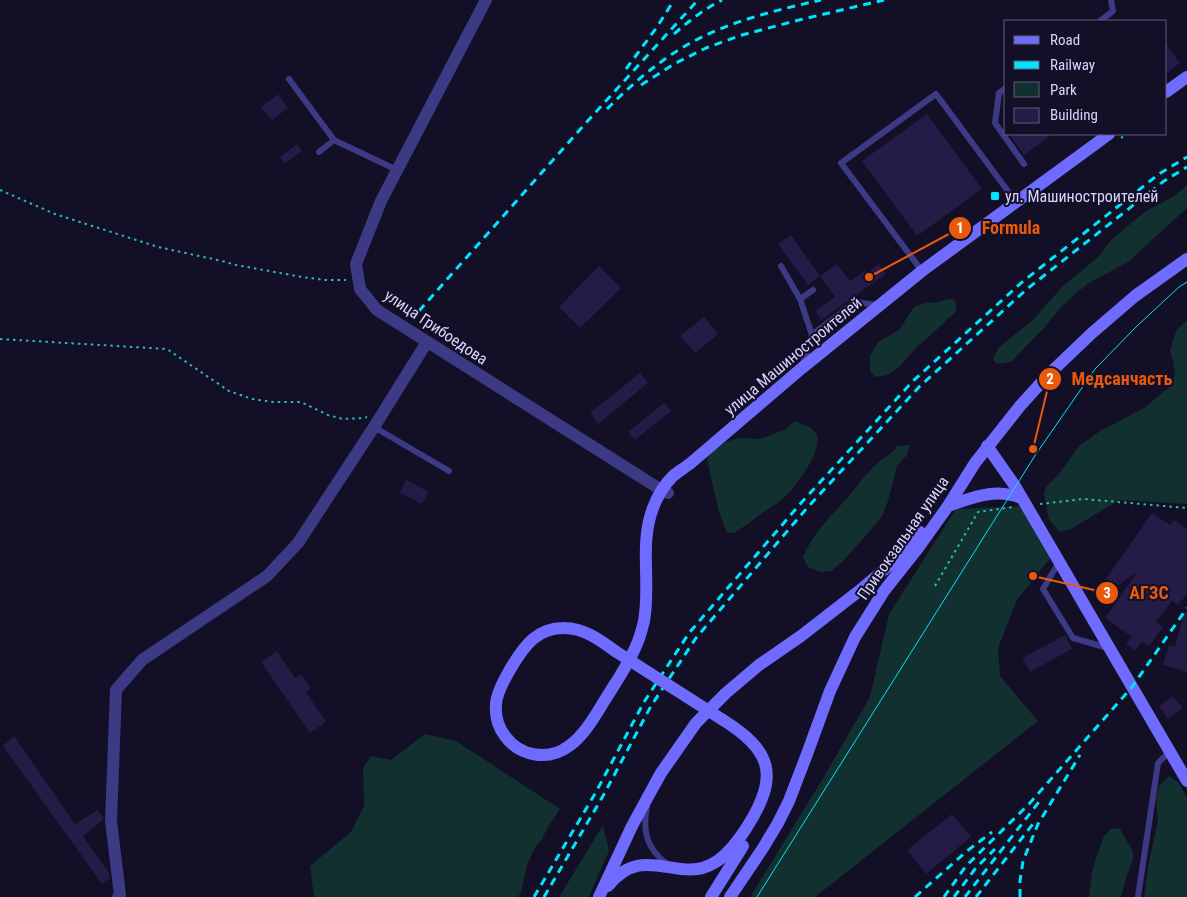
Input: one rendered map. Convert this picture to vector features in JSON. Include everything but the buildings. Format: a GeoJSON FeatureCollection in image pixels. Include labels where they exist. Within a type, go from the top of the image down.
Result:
{"type":"FeatureCollection","features":[{"type":"Feature","properties":{"kind":"main road"},"geometry":{"type":"LineString","coordinates":[[1167,91],[1187,76]]}},
{"type":"Feature","properties":{"kind":"main road","name":"улица Машиностроителей"},"geometry":{"type":"LineString","coordinates":[[724,717],[617,648],[589,627],[573,622],[550,623],[530,633],[523,640],[507,662],[494,685],[491,696],[490,716],[495,733],[502,743],[509,750],[525,759],[534,761],[558,759],[581,745],[630,672],[642,651],[646,640],[653,603],[653,537],[655,523],[665,492],[692,462],[802,368],[922,272],[1108,135]]}},
{"type":"Feature","properties":{"kind":"main road","name":"Привокзальная улица"},"geometry":{"type":"LineString","coordinates":[[730,897],[778,823],[807,754],[830,690],[855,637],[884,591],[948,506],[964,478],[987,446],[1049,374],[1135,296],[1187,259]]}},
{"type":"Feature","properties":{"kind":"main road"},"geometry":{"type":"LineString","coordinates":[[987,446],[1015,486],[1187,781]]}},
{"type":"Feature","properties":{"kind":"main road"},"geometry":{"type":"LineString","coordinates":[[600,897],[632,826],[650,793],[665,767],[696,723],[726,693],[759,665],[859,591],[892,563],[912,542],[964,478]]}},
{"type":"Feature","properties":{"kind":"main road"},"geometry":{"type":"LineString","coordinates":[[948,506],[976,496],[993,494],[1010,494],[1024,502]]}},
{"type":"Feature","properties":{"kind":"main road"},"geometry":{"type":"LineString","coordinates":[[600,897],[618,875],[630,868],[644,864],[689,870],[703,868],[714,863],[730,851],[761,803],[766,787],[767,774],[762,756],[758,750],[750,740],[724,717]]}},
{"type":"Feature","properties":{"kind":"main road"},"geometry":{"type":"LineString","coordinates":[[711,897],[760,819],[772,789],[773,781],[772,767],[764,746],[749,730],[724,717]]}},
{"type":"Feature","properties":{"kind":"street"},"geometry":{"type":"LineString","coordinates":[[358,279],[356,264],[381,201],[486,0]]}},
{"type":"Feature","properties":{"kind":"street","name":"улица Грибоедова"},"geometry":{"type":"LineString","coordinates":[[358,279],[360,289],[377,310],[665,492]]}},
{"type":"Feature","properties":{"kind":"street"},"geometry":{"type":"LineString","coordinates":[[118,897],[120,895],[111,821],[116,690],[142,660],[267,576],[298,543],[427,342]]}},
{"type":"Feature","properties":{"kind":"lane"},"geometry":{"type":"LineString","coordinates":[[1101,20],[1113,11],[1111,0]]}},
{"type":"Feature","properties":{"kind":"lane"},"geometry":{"type":"LineString","coordinates":[[289,79],[334,140],[397,170]]}},
{"type":"Feature","properties":{"kind":"lane"},"geometry":{"type":"LineString","coordinates":[[1004,89],[999,93],[995,122],[1024,164]]}},
{"type":"Feature","properties":{"kind":"lane"},"geometry":{"type":"LineString","coordinates":[[922,272],[841,163],[936,94],[1016,202]]}},
{"type":"Feature","properties":{"kind":"lane"},"geometry":{"type":"LineString","coordinates":[[319,152],[334,140]]}},
{"type":"Feature","properties":{"kind":"lane"},"geometry":{"type":"LineString","coordinates":[[781,266],[800,299],[812,335],[802,368]]}},
{"type":"Feature","properties":{"kind":"lane"},"geometry":{"type":"LineString","coordinates":[[800,299],[814,290]]}},
{"type":"Feature","properties":{"kind":"lane"},"geometry":{"type":"LineString","coordinates":[[812,335],[855,302],[879,306]]}},
{"type":"Feature","properties":{"kind":"lane"},"geometry":{"type":"LineString","coordinates":[[374,427],[449,471]]}},
{"type":"Feature","properties":{"kind":"lane"},"geometry":{"type":"LineString","coordinates":[[1059,562],[1043,589],[1073,638],[1110,648]]}},
{"type":"Feature","properties":{"kind":"lane"},"geometry":{"type":"LineString","coordinates":[[1138,897],[1158,763],[1170,751]]}},
{"type":"Feature","properties":{"kind":"lane"},"geometry":{"type":"LineString","coordinates":[[650,793],[646,815],[648,840],[651,848],[659,857],[673,868]]}},
{"type":"Feature","properties":{"kind":"path"},"geometry":{"type":"LineString","coordinates":[[0,190],[55,214],[158,247],[236,265],[302,277],[325,280],[358,279]]}},
{"type":"Feature","properties":{"kind":"path"},"geometry":{"type":"LineString","coordinates":[[0,339],[167,349],[229,391],[252,399],[273,402],[301,402],[328,415],[344,419],[364,418],[385,409]]}},
{"type":"Feature","properties":{"kind":"path"},"geometry":{"type":"LineString","coordinates":[[935,586],[978,512],[1024,502],[1084,499],[1187,508]]}},
{"type":"Feature","properties":{"kind":"green space"},"geometry":{"type":"Polygon","coordinates":[[[1187,184],[1187,208],[1128,262],[1089,283],[1076,293],[1011,362],[997,364],[993,359],[999,347],[1033,320],[1062,287],[1098,257],[1112,239],[1146,211],[1169,199],[1187,184]]]}},
{"type":"Feature","properties":{"kind":"green space"},"geometry":{"type":"Polygon","coordinates":[[[949,299],[955,300],[956,309],[954,314],[917,347],[899,367],[887,375],[875,377],[870,371],[870,356],[878,342],[899,330],[914,307],[928,302],[934,303],[949,299]]]}},
{"type":"Feature","properties":{"kind":"green space"},"geometry":{"type":"Polygon","coordinates":[[[1187,320],[1187,504],[1119,500],[1073,528],[1060,532],[1049,520],[1044,494],[1046,487],[1058,475],[1079,446],[1100,431],[1144,408],[1171,386],[1175,374],[1170,352],[1177,330],[1187,320]]]}},
{"type":"Feature","properties":{"kind":"green space"},"geometry":{"type":"Polygon","coordinates":[[[795,421],[811,428],[817,438],[817,446],[809,465],[792,490],[784,498],[734,533],[727,533],[719,512],[707,460],[710,453],[726,442],[738,438],[760,439],[784,430],[795,421]]]}},
{"type":"Feature","properties":{"kind":"green space"},"geometry":{"type":"Polygon","coordinates":[[[910,445],[906,456],[897,466],[882,516],[870,531],[842,562],[831,571],[820,572],[808,567],[803,557],[823,525],[876,465],[897,446],[910,445]]]}},
{"type":"Feature","properties":{"kind":"green space"},"geometry":{"type":"Polygon","coordinates":[[[1022,506],[1051,557],[1017,600],[998,648],[1000,676],[1038,721],[815,897],[750,897],[822,780],[870,697],[889,614],[956,509],[1022,506]]]}},
{"type":"Feature","properties":{"kind":"green space"},"geometry":{"type":"Polygon","coordinates":[[[425,734],[456,741],[560,809],[536,846],[527,865],[521,892],[518,897],[314,897],[310,866],[351,832],[364,806],[363,768],[371,756],[391,760],[425,734]]]}},
{"type":"Feature","properties":{"kind":"green space"},"geometry":{"type":"Polygon","coordinates":[[[1169,776],[1179,783],[1187,798],[1187,897],[1144,897],[1149,861],[1158,821],[1156,799],[1159,786],[1169,776]]]}},
{"type":"Feature","properties":{"kind":"green space"},"geometry":{"type":"Polygon","coordinates":[[[603,825],[609,851],[589,897],[559,897],[603,825]]]}},
{"type":"Feature","properties":{"kind":"green space"},"geometry":{"type":"Polygon","coordinates":[[[1112,828],[1120,829],[1134,856],[1121,897],[1089,897],[1096,858],[1104,836],[1112,828]]]}},
{"type":"Feature","properties":{"kind":"tram line"},"geometry":{"type":"LineString","coordinates":[[757,897],[1036,454],[1095,369],[1137,326],[1179,287],[1187,282]]}},
{"type":"Feature","properties":{"kind":"railway"},"geometry":{"type":"LineString","coordinates":[[626,69],[674,0]]}},
{"type":"Feature","properties":{"kind":"railway"},"geometry":{"type":"LineString","coordinates":[[419,311],[698,0]]}},
{"type":"Feature","properties":{"kind":"railway"},"geometry":{"type":"LineString","coordinates":[[674,34],[709,7],[722,0]]}},
{"type":"Feature","properties":{"kind":"railway"},"geometry":{"type":"LineString","coordinates":[[607,109],[660,63],[703,36],[741,21],[821,0]]}},
{"type":"Feature","properties":{"kind":"railway"},"geometry":{"type":"LineString","coordinates":[[641,85],[674,64],[706,48],[742,35],[884,0]]}},
{"type":"Feature","properties":{"kind":"railway"},"geometry":{"type":"LineString","coordinates":[[534,897],[596,792],[644,702],[689,633],[801,503],[913,381],[1021,283],[1159,174],[1187,157]]}},
{"type":"Feature","properties":{"kind":"railway"},"geometry":{"type":"LineString","coordinates":[[544,897],[603,796],[651,706],[696,638],[807,508],[919,387],[1027,289],[1164,181],[1187,167]]}},
{"type":"Feature","properties":{"kind":"railway"},"geometry":{"type":"LineString","coordinates":[[944,897],[966,866],[1029,804],[1132,687],[1187,608]]}},
{"type":"Feature","properties":{"kind":"railway"},"geometry":{"type":"LineString","coordinates":[[1020,897],[1023,861],[1038,824],[1080,755]]}},
{"type":"Feature","properties":{"kind":"railway"},"geometry":{"type":"LineString","coordinates":[[965,897],[1042,798]]}},
{"type":"Feature","properties":{"kind":"railway"},"geometry":{"type":"LineString","coordinates":[[976,897],[1036,820]]}},
{"type":"Feature","properties":{"kind":"railway"},"geometry":{"type":"LineString","coordinates":[[915,897],[967,851],[992,832]]}},
{"type":"Feature","properties":{"kind":"railway"},"geometry":{"type":"LineString","coordinates":[[954,897],[975,869],[995,849]]}},
{"type":"Feature","properties":{"kind":"place","name":"ул. Машиностроителей"},"geometry":{"type":"Point","coordinates":[995,196]}},
{"type":"Feature","properties":{"kind":"place","name":"Formula"},"geometry":{"type":"Point","coordinates":[869,277]}},
{"type":"Feature","properties":{"kind":"place","name":"Медсанчасть"},"geometry":{"type":"Point","coordinates":[1033,449]}},
{"type":"Feature","properties":{"kind":"place","name":"АГЗС"},"geometry":{"type":"Point","coordinates":[1033,576]}}]}
